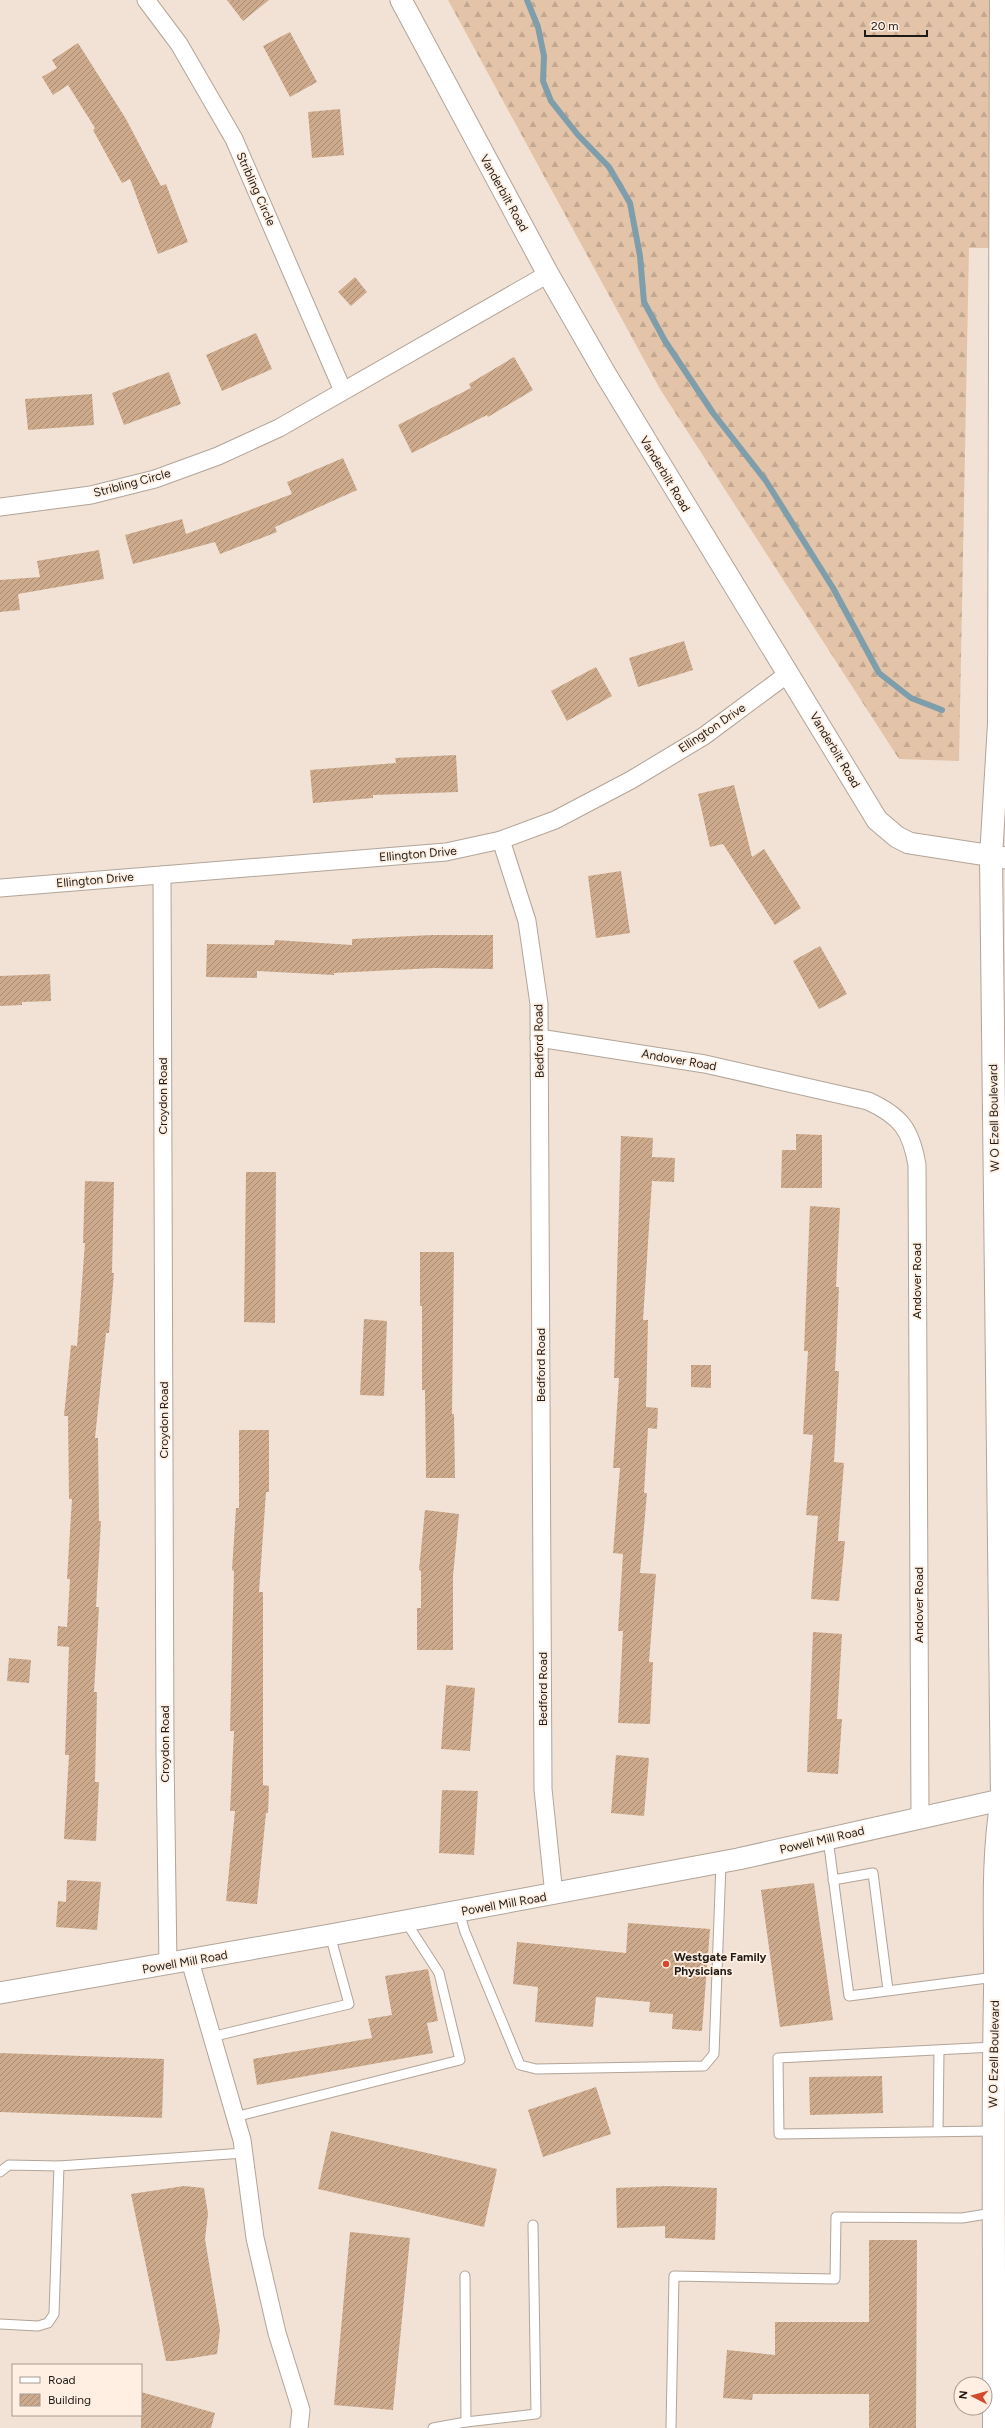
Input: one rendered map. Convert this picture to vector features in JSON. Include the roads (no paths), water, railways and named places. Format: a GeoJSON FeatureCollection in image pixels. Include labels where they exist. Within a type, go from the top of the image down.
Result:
{"type":"FeatureCollection","features":[{"type":"Feature","properties":{"kind":"main road","name":"W O Ezell Boulevard"},"geometry":{"type":"LineString","coordinates":[[994,2428],[1000,2212],[992,2131],[996,1832],[1003,1799],[998,858],[1003,279],[1001,0]]}},
{"type":"Feature","properties":{"kind":"street","name":"Stribling Circle"},"geometry":{"type":"LineString","coordinates":[[146,0],[179,44],[234,139],[343,391]]}},
{"type":"Feature","properties":{"kind":"street","name":"Vanderbilt Road"},"geometry":{"type":"LineString","coordinates":[[401,0],[548,274],[665,475],[789,673],[877,820],[886,829],[909,843],[998,858]]}},
{"type":"Feature","properties":{"kind":"street","name":"Stribling Circle"},"geometry":{"type":"LineString","coordinates":[[0,507],[90,495],[155,479],[232,450],[279,428],[548,274]]}},
{"type":"Feature","properties":{"kind":"street","name":"Ellington Drive"},"geometry":{"type":"LineString","coordinates":[[0,888],[446,852],[501,840],[555,820],[631,780],[704,736],[789,673]]}},
{"type":"Feature","properties":{"kind":"street","name":"Bedford Road"},"geometry":{"type":"LineString","coordinates":[[501,840],[527,921],[538,997],[543,1789],[554,1895]]}},
{"type":"Feature","properties":{"kind":"street","name":"Croydon Road"},"geometry":{"type":"LineString","coordinates":[[162,875],[165,1753],[168,1965]]}},
{"type":"Feature","properties":{"kind":"street","name":"Andover Road"},"geometry":{"type":"LineString","coordinates":[[539,1038],[705,1064],[868,1101],[888,1110],[903,1124],[914,1144],[917,1165],[920,1818]]}},
{"type":"Feature","properties":{"kind":"street","name":"Powell Mill Road"},"geometry":{"type":"LineString","coordinates":[[0,1993],[330,1936],[721,1863],[1003,1799]]}},
{"type":"Feature","properties":{"kind":"street"},"geometry":{"type":"LineString","coordinates":[[190,1961],[244,2153],[255,2238],[277,2334],[301,2410],[299,2428]]}},
{"type":"Feature","properties":{"kind":"lane"},"geometry":{"type":"LineString","coordinates":[[828,1839],[849,1996],[995,1977]]}},
{"type":"Feature","properties":{"kind":"lane"},"geometry":{"type":"LineString","coordinates":[[459,1912],[465,1932],[520,2065],[536,2070],[704,2066],[714,2054],[721,1863]]}},
{"type":"Feature","properties":{"kind":"lane"},"geometry":{"type":"LineString","coordinates":[[833,1880],[873,1873],[888,1990]]}},
{"type":"Feature","properties":{"kind":"lane"},"geometry":{"type":"LineString","coordinates":[[235,2117],[460,2060],[438,1974],[406,1922]]}},
{"type":"Feature","properties":{"kind":"lane"},"geometry":{"type":"LineString","coordinates":[[211,2037],[349,2004],[330,1936]]}},
{"type":"Feature","properties":{"kind":"lane"},"geometry":{"type":"LineString","coordinates":[[992,2131],[779,2134],[778,2058],[994,2047]]}},
{"type":"Feature","properties":{"kind":"lane"},"geometry":{"type":"LineString","coordinates":[[938,2131],[939,2051]]}},
{"type":"Feature","properties":{"kind":"lane"},"geometry":{"type":"LineString","coordinates":[[0,2172],[9,2165],[59,2166],[244,2153]]}},
{"type":"Feature","properties":{"kind":"lane"},"geometry":{"type":"LineString","coordinates":[[0,2324],[38,2326],[48,2323],[54,2314],[59,2166]]}},
{"type":"Feature","properties":{"kind":"lane"},"geometry":{"type":"LineString","coordinates":[[671,2428],[674,2276],[835,2279],[836,2217],[962,2218],[1000,2212]]}},
{"type":"Feature","properties":{"kind":"lane"},"geometry":{"type":"LineString","coordinates":[[433,2428],[466,2422],[536,2414],[533,2225]]}},
{"type":"Feature","properties":{"kind":"lane"},"geometry":{"type":"LineString","coordinates":[[465,2276],[466,2422]]}},
{"type":"Feature","properties":{"kind":"waterway"},"geometry":{"type":"LineString","coordinates":[[527,0],[538,27],[544,56],[543,81],[551,101],[578,135],[609,167],[630,203],[640,256],[644,302],[665,341],[713,413],[766,481],[833,588],[879,673],[911,698],[942,710]]}},
{"type":"Feature","properties":{"kind":"place","name":"Westgate Family Physicians"},"geometry":{"type":"Point","coordinates":[666,1964]}}]}
